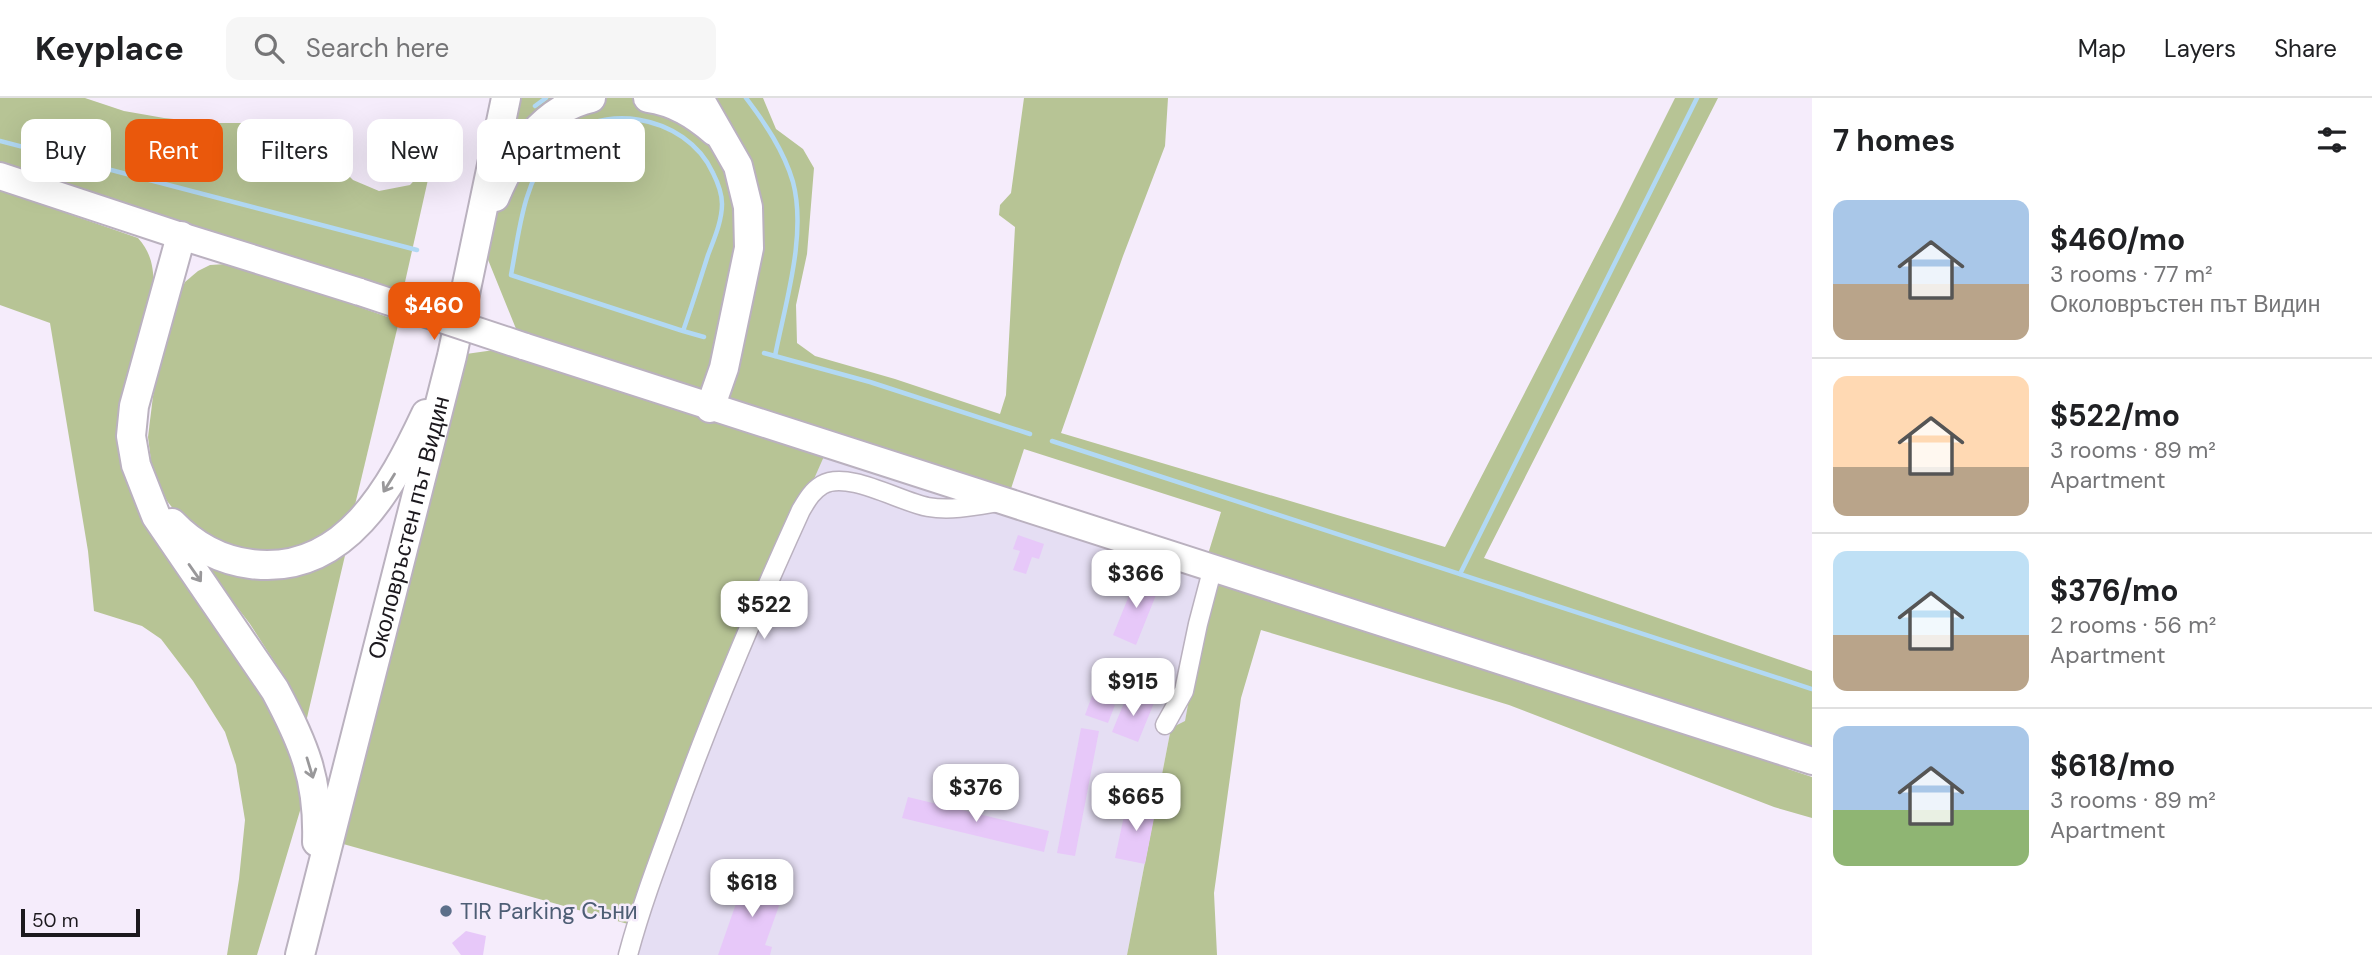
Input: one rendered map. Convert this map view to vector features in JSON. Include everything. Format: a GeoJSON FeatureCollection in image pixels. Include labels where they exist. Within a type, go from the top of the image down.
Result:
{"type":"FeatureCollection","features":[{"type":"Feature","properties":{"kind":"main road","name":"Околовръстен път Видин"},"geometry":{"type":"LineString","coordinates":[[300,955],[452,356],[506,98]]}},
{"type":"Feature","properties":{"kind":"main road"},"geometry":{"type":"LineString","coordinates":[[478,235],[502,180],[536,128],[575,102],[591,98]]}},
{"type":"Feature","properties":{"kind":"main road"},"geometry":{"type":"LineString","coordinates":[[648,98],[661,100],[693,113],[724,139]]}},
{"type":"Feature","properties":{"kind":"main road"},"geometry":{"type":"LineString","coordinates":[[699,98],[738,166],[748,207],[749,248],[724,368],[710,408]]}},
{"type":"Feature","properties":{"kind":"main road"},"geometry":{"type":"LineString","coordinates":[[0,176],[710,408],[1803,758]]}},
{"type":"Feature","properties":{"kind":"main road"},"geometry":{"type":"LineString","coordinates":[[181,236],[134,406],[131,436],[136,465],[146,494],[165,530],[275,690],[291,720],[311,774],[318,811],[314,896]]}},
{"type":"Feature","properties":{"kind":"main road"},"geometry":{"type":"LineString","coordinates":[[146,494],[174,525],[200,547],[230,561],[264,566],[291,564],[319,554],[342,539],[381,496],[422,423],[452,356]]}},
{"type":"Feature","properties":{"kind":"street"},"geometry":{"type":"LineString","coordinates":[[628,955],[672,824],[730,674],[801,510],[811,493],[824,483],[837,481],[858,484],[925,506],[944,509],[1007,501]]}},
{"type":"Feature","properties":{"kind":"street"},"geometry":{"type":"LineString","coordinates":[[1165,725],[1184,691],[1213,567]]}},
{"type":"Feature","properties":{"kind":"shaded area"},"geometry":{"type":"Polygon","coordinates":[[[828,445],[1213,567],[1185,722],[1171,728],[1127,955],[628,955],[735,661],[828,445]]]}},
{"type":"Feature","properties":{"kind":"green space"},"geometry":{"type":"Polygon","coordinates":[[[0,98],[85,98],[124,111],[174,119],[125,119],[125,182],[223,182],[223,123],[237,123],[237,182],[353,180],[379,191],[410,185],[413,182],[427,182],[403,291],[58,182],[111,182],[111,119],[21,119],[21,169],[0,162],[0,98]]]}},
{"type":"Feature","properties":{"kind":"green space"},"geometry":{"type":"Polygon","coordinates":[[[506,98],[763,98],[776,129],[803,149],[814,168],[807,254],[796,305],[797,343],[815,356],[1000,414],[1006,395],[1015,227],[999,215],[1000,205],[1011,193],[1024,98],[1168,98],[1165,146],[1061,433],[1445,547],[1675,98],[1718,98],[1484,558],[1812,671],[1812,746],[1798,742],[1788,769],[1812,777],[1812,818],[1774,807],[1509,705],[1261,630],[1241,698],[1214,893],[1217,955],[1127,955],[1171,728],[1185,721],[1213,567],[1205,564],[1221,512],[1024,449],[1007,501],[829,445],[783,549],[635,926],[329,840],[452,356],[523,346],[478,235],[489,182],[645,182],[645,119],[502,119],[506,98]]]}},
{"type":"Feature","properties":{"kind":"green space"},"geometry":{"type":"Polygon","coordinates":[[[0,190],[138,238],[150,260],[154,285],[121,453],[268,687],[305,794],[257,955],[227,955],[245,820],[236,765],[225,732],[193,681],[161,639],[142,626],[94,611],[88,551],[50,323],[0,305],[0,190]]]}},
{"type":"Feature","properties":{"kind":"green space"},"geometry":{"type":"Polygon","coordinates":[[[226,264],[294,284],[399,321],[354,509],[326,536],[304,550],[240,554],[186,525],[167,501],[152,469],[148,437],[153,396],[175,301],[185,282],[198,271],[210,265],[226,264]]]}},
{"type":"Feature","properties":{"kind":"green space"},"geometry":{"type":"Polygon","coordinates":[[[347,547],[306,722],[287,681],[250,624],[204,564],[347,547]]]}},
{"type":"Feature","properties":{"kind":"building"},"geometry":{"type":"Polygon","coordinates":[[[1018,535],[1044,544],[1039,559],[1032,557],[1026,574],[1013,570],[1020,551],[1013,549],[1018,535]]]}},
{"type":"Feature","properties":{"kind":"building"},"geometry":{"type":"Polygon","coordinates":[[[1137,576],[1160,585],[1136,645],[1113,635],[1137,576]]]}},
{"type":"Feature","properties":{"kind":"building"},"geometry":{"type":"Polygon","coordinates":[[[1128,693],[1154,703],[1138,742],[1112,732],[1128,693]]]}},
{"type":"Feature","properties":{"kind":"building"},"geometry":{"type":"Polygon","coordinates":[[[1092,696],[1115,705],[1108,723],[1085,715],[1092,696]]]}},
{"type":"Feature","properties":{"kind":"building"},"geometry":{"type":"Polygon","coordinates":[[[1081,728],[1099,731],[1075,856],[1057,853],[1081,728]]]}},
{"type":"Feature","properties":{"kind":"building"},"geometry":{"type":"Polygon","coordinates":[[[908,797],[1049,831],[1044,852],[902,818],[908,797]]]}},
{"type":"Feature","properties":{"kind":"building"},"geometry":{"type":"Polygon","coordinates":[[[1127,802],[1156,808],[1145,864],[1115,858],[1127,802]]]}},
{"type":"Feature","properties":{"kind":"building"},"geometry":{"type":"Polygon","coordinates":[[[746,875],[785,889],[765,945],[772,947],[770,955],[718,955],[746,875]]]}},
{"type":"Feature","properties":{"kind":"building"},"geometry":{"type":"Polygon","coordinates":[[[466,931],[486,936],[483,955],[461,955],[452,943],[466,931]]]}},
{"type":"Feature","properties":{"kind":"waterway"},"geometry":{"type":"LineString","coordinates":[[535,106],[546,98]]}},
{"type":"Feature","properties":{"kind":"waterway"},"geometry":{"type":"LineString","coordinates":[[746,98],[785,159],[797,203],[798,224],[793,269],[775,356]]}},
{"type":"Feature","properties":{"kind":"waterway"},"geometry":{"type":"LineString","coordinates":[[1460,574],[1697,98]]}},
{"type":"Feature","properties":{"kind":"waterway"},"geometry":{"type":"LineString","coordinates":[[683,331],[721,217],[721,196],[713,173],[700,153],[683,137],[662,126],[639,120],[615,119],[592,123],[570,133],[552,149],[534,177],[520,226],[511,275],[683,331],[704,337]]}},
{"type":"Feature","properties":{"kind":"waterway"},"geometry":{"type":"LineString","coordinates":[[0,141],[417,250]]}},
{"type":"Feature","properties":{"kind":"waterway"},"geometry":{"type":"LineString","coordinates":[[764,353],[870,382],[1030,434]]}},
{"type":"Feature","properties":{"kind":"waterway"},"geometry":{"type":"LineString","coordinates":[[1052,441],[1812,689]]}},
{"type":"Feature","properties":{"kind":"place","name":"TIR Parking Съни"},"geometry":{"type":"Point","coordinates":[446,911]}}]}
